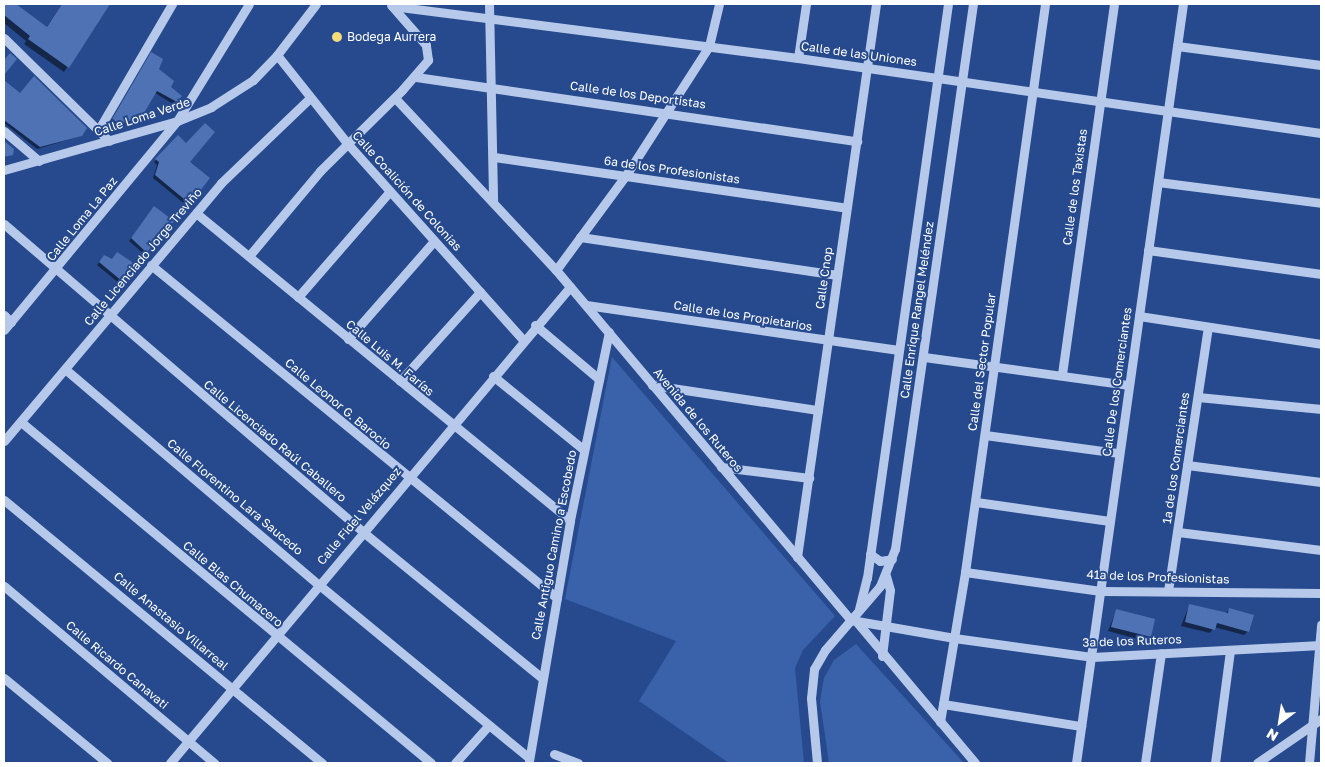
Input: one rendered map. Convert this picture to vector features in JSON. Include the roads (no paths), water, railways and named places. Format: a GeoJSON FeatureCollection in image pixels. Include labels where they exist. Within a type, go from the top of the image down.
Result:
{"type":"FeatureCollection","features":[{"type":"Feature","properties":{"kind":"street"},"geometry":{"type":"LineString","coordinates":[[98,129],[172,4]]}},
{"type":"Feature","properties":{"kind":"street","name":"Calle Loma La Paz"},"geometry":{"type":"LineString","coordinates":[[4,330],[56,270],[177,121],[249,4]]}},
{"type":"Feature","properties":{"kind":"street"},"geometry":{"type":"LineString","coordinates":[[489,4],[493,90],[493,200]]}},
{"type":"Feature","properties":{"kind":"street"},"geometry":{"type":"LineString","coordinates":[[556,270],[626,175],[709,46],[719,4]]}},
{"type":"Feature","properties":{"kind":"street"},"geometry":{"type":"LineString","coordinates":[[798,58],[806,4]]}},
{"type":"Feature","properties":{"kind":"street","name":"Calle Cnop"},"geometry":{"type":"LineString","coordinates":[[797,557],[876,4]]}},
{"type":"Feature","properties":{"kind":"street","name":"Calle Enrique Rangel Meléndez"},"geometry":{"type":"LineString","coordinates":[[818,763],[811,698],[812,676],[825,650],[854,621],[859,609],[870,554],[897,350],[948,4]]}},
{"type":"Feature","properties":{"kind":"street","name":"Calle Enrique Rangel Meléndez"},"geometry":{"type":"LineString","coordinates":[[859,609],[873,597],[886,576],[892,559],[924,357],[973,4]]}},
{"type":"Feature","properties":{"kind":"street","name":"Calle del Sector Popular"},"geometry":{"type":"LineString","coordinates":[[940,722],[976,502],[1031,92],[1045,4]]}},
{"type":"Feature","properties":{"kind":"street","name":"Calle de los Taxistas"},"geometry":{"type":"LineString","coordinates":[[1062,374],[1114,4]]}},
{"type":"Feature","properties":{"kind":"street","name":"Calle De los Comerciantes"},"geometry":{"type":"LineString","coordinates":[[1076,763],[1183,4]]}},
{"type":"Feature","properties":{"kind":"street"},"geometry":{"type":"LineString","coordinates":[[249,256],[347,142],[395,98],[428,60],[429,51],[390,5]]}},
{"type":"Feature","properties":{"kind":"street","name":"Calle de las Uniones"},"geometry":{"type":"LineString","coordinates":[[390,5],[798,58],[1168,113],[1321,133]]}},
{"type":"Feature","properties":{"kind":"street","name":"Calle Loma Verde"},"geometry":{"type":"LineString","coordinates":[[4,170],[177,121],[234,94],[277,55],[313,7]]}},
{"type":"Feature","properties":{"kind":"street"},"geometry":{"type":"LineString","coordinates":[[4,38],[109,141]]}},
{"type":"Feature","properties":{"kind":"street"},"geometry":{"type":"LineString","coordinates":[[1177,46],[1321,65]]}},
{"type":"Feature","properties":{"kind":"street","name":"Calle Coalición de Colonias"},"geometry":{"type":"LineString","coordinates":[[277,55],[347,142],[523,340]]}},
{"type":"Feature","properties":{"kind":"street","name":"Calle de los Deportistas"},"geometry":{"type":"LineString","coordinates":[[416,76],[493,90],[667,112],[857,141]]}},
{"type":"Feature","properties":{"kind":"street","name":"Calle Licenciado Jorge Treviño"},"geometry":{"type":"LineString","coordinates":[[4,441],[151,265],[250,152],[310,98]]}},
{"type":"Feature","properties":{"kind":"street","name":"Avenida de los Ruteros"},"geometry":{"type":"LineString","coordinates":[[395,98],[493,200],[570,286],[797,557],[975,763]]}},
{"type":"Feature","properties":{"kind":"street"},"geometry":{"type":"LineString","coordinates":[[4,131],[39,161]]}},
{"type":"Feature","properties":{"kind":"street","name":"6a de los Profesionistas"},"geometry":{"type":"LineString","coordinates":[[494,157],[846,208]]}},
{"type":"Feature","properties":{"kind":"street"},"geometry":{"type":"LineString","coordinates":[[1158,182],[1321,203]]}},
{"type":"Feature","properties":{"kind":"street"},"geometry":{"type":"LineString","coordinates":[[298,297],[390,191]]}},
{"type":"Feature","properties":{"kind":"street","name":"Calle Luis M. Farías"},"geometry":{"type":"LineString","coordinates":[[196,213],[453,426],[570,520]]}},
{"type":"Feature","properties":{"kind":"street","name":"Calle Licenciado Raúl Caballero"},"geometry":{"type":"LineString","coordinates":[[4,224],[108,316],[362,532],[542,678]]}},
{"type":"Feature","properties":{"kind":"street"},"geometry":{"type":"LineString","coordinates":[[580,237],[837,275]]}},
{"type":"Feature","properties":{"kind":"street"},"geometry":{"type":"LineString","coordinates":[[348,339],[434,241]]}},
{"type":"Feature","properties":{"kind":"street"},"geometry":{"type":"LineString","coordinates":[[1148,250],[1321,274]]}},
{"type":"Feature","properties":{"kind":"street","name":"Calle Leonor G. Barocio"},"geometry":{"type":"LineString","coordinates":[[151,265],[408,478],[557,598]]}},
{"type":"Feature","properties":{"kind":"street","name":"Calle Fidel Velázquez"},"geometry":{"type":"LineString","coordinates":[[170,763],[318,584],[570,286]]}},
{"type":"Feature","properties":{"kind":"street"},"geometry":{"type":"LineString","coordinates":[[400,381],[480,292]]}},
{"type":"Feature","properties":{"kind":"street","name":"Calle de los Propietarios"},"geometry":{"type":"LineString","coordinates":[[586,305],[828,342],[897,350]]}},
{"type":"Feature","properties":{"kind":"street"},"geometry":{"type":"LineString","coordinates":[[4,315],[11,322]]}},
{"type":"Feature","properties":{"kind":"street"},"geometry":{"type":"LineString","coordinates":[[1139,316],[1321,344]]}},
{"type":"Feature","properties":{"kind":"street"},"geometry":{"type":"LineString","coordinates":[[536,325],[599,379]]}},
{"type":"Feature","properties":{"kind":"street","name":"1a de los Comerciantes"},"geometry":{"type":"LineString","coordinates":[[1168,591],[1208,328]]}},
{"type":"Feature","properties":{"kind":"street","name":"Calle Antiguo Camino a Escobedo"},"geometry":{"type":"LineString","coordinates":[[529,760],[570,520],[609,332]]}},
{"type":"Feature","properties":{"kind":"street"},"geometry":{"type":"LineString","coordinates":[[924,357],[1062,374],[1129,385]]}},
{"type":"Feature","properties":{"kind":"street","name":"Calle Florentino Lara Saucedo"},"geometry":{"type":"LineString","coordinates":[[65,369],[529,760]]}},
{"type":"Feature","properties":{"kind":"street"},"geometry":{"type":"LineString","coordinates":[[493,376],[584,450]]}},
{"type":"Feature","properties":{"kind":"street"},"geometry":{"type":"LineString","coordinates":[[652,385],[818,410]]}},
{"type":"Feature","properties":{"kind":"street"},"geometry":{"type":"LineString","coordinates":[[1198,397],[1321,409]]}},
{"type":"Feature","properties":{"kind":"street","name":"Calle Blas Chumacero"},"geometry":{"type":"LineString","coordinates":[[21,422],[431,763]]}},
{"type":"Feature","properties":{"kind":"street"},"geometry":{"type":"LineString","coordinates":[[985,435],[1119,453]]}},
{"type":"Feature","properties":{"kind":"street"},"geometry":{"type":"LineString","coordinates":[[1187,465],[1321,482]]}},
{"type":"Feature","properties":{"kind":"street"},"geometry":{"type":"LineString","coordinates":[[721,466],[809,478]]}},
{"type":"Feature","properties":{"kind":"street","name":"Calle Anastasio Villarreal"},"geometry":{"type":"LineString","coordinates":[[4,500],[322,763]]}},
{"type":"Feature","properties":{"kind":"street"},"geometry":{"type":"LineString","coordinates":[[976,502],[1110,521]]}},
{"type":"Feature","properties":{"kind":"street"},"geometry":{"type":"LineString","coordinates":[[1178,532],[1321,550]]}},
{"type":"Feature","properties":{"kind":"street"},"geometry":{"type":"LineString","coordinates":[[870,554],[880,561],[892,559]]}},
{"type":"Feature","properties":{"kind":"street","name":"41a de los Profesionistas"},"geometry":{"type":"LineString","coordinates":[[965,572],[1101,591],[1321,593]]}},
{"type":"Feature","properties":{"kind":"street"},"geometry":{"type":"LineString","coordinates":[[882,656],[890,590],[886,576]]}},
{"type":"Feature","properties":{"kind":"street","name":"Calle Ricardo Canavati"},"geometry":{"type":"LineString","coordinates":[[4,586],[214,763]]}},
{"type":"Feature","properties":{"kind":"street","name":"3a de los Ruteros"},"geometry":{"type":"LineString","coordinates":[[854,621],[954,638],[1092,657],[1320,645]]}},
{"type":"Feature","properties":{"kind":"street"},"geometry":{"type":"LineString","coordinates":[[1309,763],[1317,722],[1321,625]]}},
{"type":"Feature","properties":{"kind":"street"},"geometry":{"type":"LineString","coordinates":[[1215,763],[1230,650]]}},
{"type":"Feature","properties":{"kind":"street"},"geometry":{"type":"LineString","coordinates":[[1145,763],[1161,653]]}},
{"type":"Feature","properties":{"kind":"street"},"geometry":{"type":"LineString","coordinates":[[4,678],[107,763]]}},
{"type":"Feature","properties":{"kind":"street"},"geometry":{"type":"LineString","coordinates":[[943,704],[1081,726]]}},
{"type":"Feature","properties":{"kind":"street"},"geometry":{"type":"LineString","coordinates":[[1257,763],[1317,722]]}},
{"type":"Feature","properties":{"kind":"street"},"geometry":{"type":"LineString","coordinates":[[456,763],[488,726]]}},
{"type":"Feature","properties":{"kind":"street"},"geometry":{"type":"LineString","coordinates":[[554,754],[578,763]]}},
{"type":"Feature","properties":{"kind":"place","name":"Bodega Aurrera"},"geometry":{"type":"Point","coordinates":[337,37]}}]}
